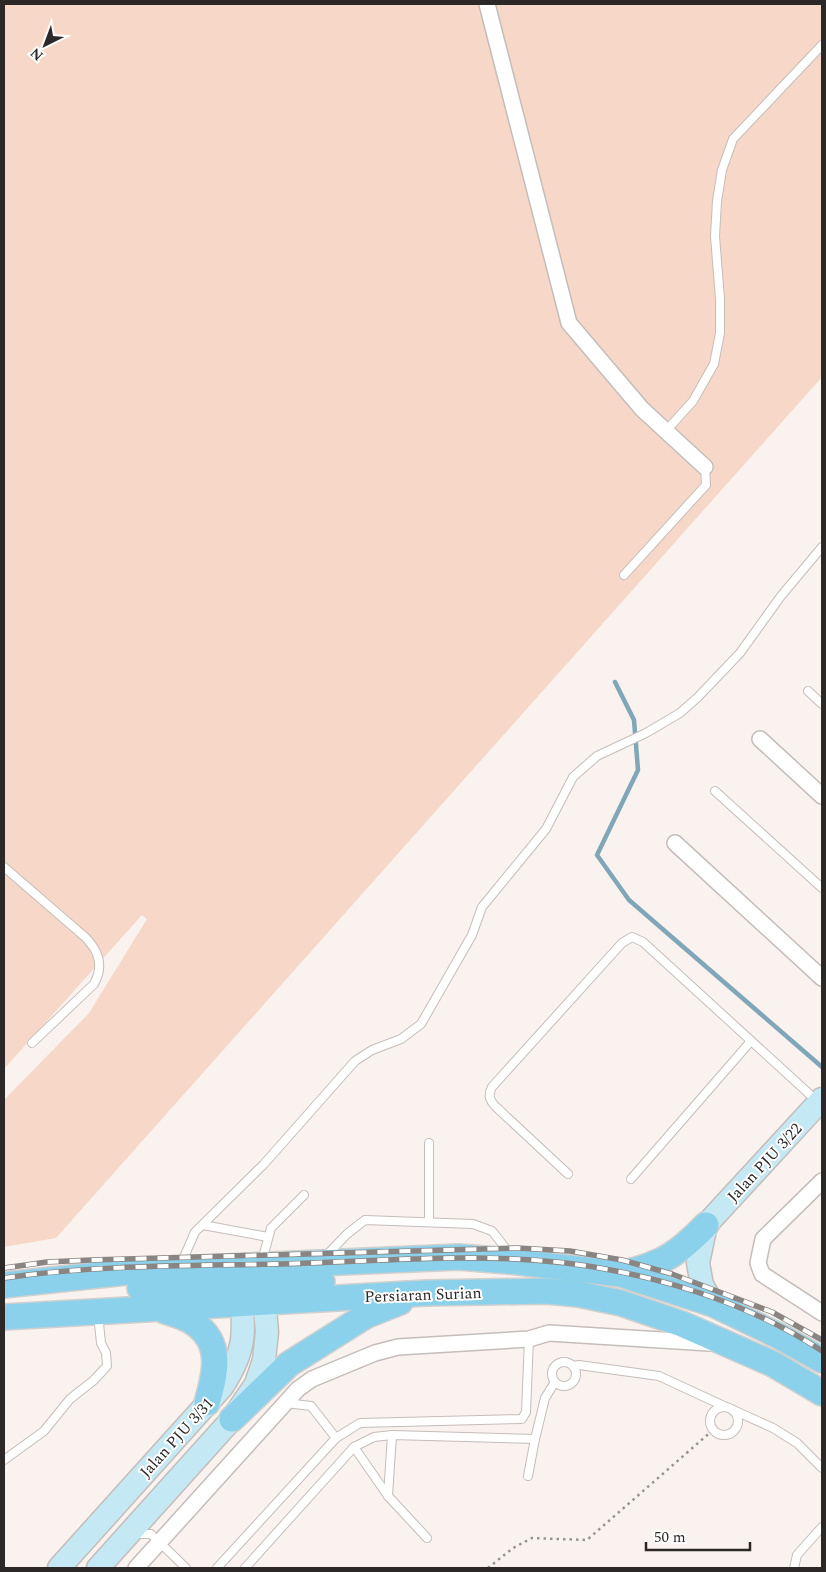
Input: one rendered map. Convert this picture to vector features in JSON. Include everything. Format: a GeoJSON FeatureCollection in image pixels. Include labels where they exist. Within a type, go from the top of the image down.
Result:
{"type":"FeatureCollection","features":[{"type":"Feature","properties":{"kind":"main road"},"geometry":{"type":"LineString","coordinates":[[621,1274],[647,1268],[671,1257],[706,1224]]}},
{"type":"Feature","properties":{"kind":"main road","name":"Persiaran Surian"},"geometry":{"type":"LineString","coordinates":[[4,1318],[159,1308],[254,1288],[318,1264],[459,1257],[621,1274],[704,1301],[779,1336],[822,1360]]}},
{"type":"Feature","properties":{"kind":"main road","name":"Persiaran Surian"},"geometry":{"type":"LineString","coordinates":[[4,1285],[127,1272],[179,1269],[254,1288],[426,1293],[546,1291],[578,1294],[621,1303],[682,1324],[773,1364],[822,1393]]}},
{"type":"Feature","properties":{"kind":"main road"},"geometry":{"type":"LineString","coordinates":[[92,1277],[126,1289],[254,1288],[514,1277],[578,1281],[621,1288],[663,1300],[704,1301]]}},
{"type":"Feature","properties":{"kind":"main road"},"geometry":{"type":"LineString","coordinates":[[232,1419],[288,1364],[321,1342],[367,1314],[426,1293]]}},
{"type":"Feature","properties":{"kind":"main road"},"geometry":{"type":"LineString","coordinates":[[159,1308],[194,1322],[208,1336],[214,1354],[216,1370],[207,1403]]}},
{"type":"Feature","properties":{"kind":"street"},"geometry":{"type":"LineString","coordinates":[[488,4],[568,323],[642,409],[705,467]]}},
{"type":"Feature","properties":{"kind":"street"},"geometry":{"type":"LineString","coordinates":[[760,739],[822,796]]}},
{"type":"Feature","properties":{"kind":"street"},"geometry":{"type":"LineString","coordinates":[[676,843],[822,978]]}},
{"type":"Feature","properties":{"kind":"street","name":"Jalan PJU 3/22"},"geometry":{"type":"LineString","coordinates":[[706,1224],[821,1101]]}},
{"type":"Feature","properties":{"kind":"street"},"geometry":{"type":"LineString","coordinates":[[822,1181],[763,1239],[758,1263],[762,1274],[822,1313]]}},
{"type":"Feature","properties":{"kind":"street"},"geometry":{"type":"LineString","coordinates":[[704,1301],[698,1263],[706,1224]]}},
{"type":"Feature","properties":{"kind":"street","name":"Jalan PJU 3/31"},"geometry":{"type":"LineString","coordinates":[[59,1568],[222,1387],[240,1353],[254,1288]]}},
{"type":"Feature","properties":{"kind":"street","name":"Jalan PJU 3/31"},"geometry":{"type":"LineString","coordinates":[[98,1568],[232,1419],[256,1384],[264,1360],[267,1332],[254,1288]]}},
{"type":"Feature","properties":{"kind":"street"},"geometry":{"type":"LineString","coordinates":[[136,1568],[285,1403],[312,1379],[375,1353],[398,1347],[529,1339],[549,1333],[692,1341],[733,1346]]}},
{"type":"Feature","properties":{"kind":"lane"},"geometry":{"type":"LineString","coordinates":[[665,432],[693,401],[714,364],[720,333],[720,299],[715,236],[717,201],[722,170],[733,140],[822,45]]}},
{"type":"Feature","properties":{"kind":"lane"},"geometry":{"type":"LineString","coordinates":[[624,575],[706,485],[705,467]]}},
{"type":"Feature","properties":{"kind":"lane"},"geometry":{"type":"LineString","coordinates":[[179,1269],[195,1232],[206,1226],[355,1061],[372,1050],[401,1039],[421,1024],[472,935],[482,907],[546,829],[573,777],[597,756],[646,732],[680,712],[719,676],[822,547]]}},
{"type":"Feature","properties":{"kind":"lane"},"geometry":{"type":"LineString","coordinates":[[808,691],[822,704]]}},
{"type":"Feature","properties":{"kind":"lane"},"geometry":{"type":"LineString","coordinates":[[715,791],[822,888]]}},
{"type":"Feature","properties":{"kind":"lane"},"geometry":{"type":"LineString","coordinates":[[4,867],[85,937],[98,955],[99,976],[94,984],[32,1044]]}},
{"type":"Feature","properties":{"kind":"lane"},"geometry":{"type":"LineString","coordinates":[[568,1174],[495,1106],[490,1100],[489,1094],[492,1087],[627,939],[632,937],[643,942],[751,1041],[821,1101]]}},
{"type":"Feature","properties":{"kind":"lane"},"geometry":{"type":"LineString","coordinates":[[632,1179],[751,1041]]}},
{"type":"Feature","properties":{"kind":"lane"},"geometry":{"type":"LineString","coordinates":[[429,1143],[429,1222]]}},
{"type":"Feature","properties":{"kind":"lane"},"geometry":{"type":"LineString","coordinates":[[254,1288],[266,1236],[271,1228],[304,1196]]}},
{"type":"Feature","properties":{"kind":"lane"},"geometry":{"type":"LineString","coordinates":[[318,1264],[347,1234],[365,1220],[473,1224],[492,1231],[515,1262]]}},
{"type":"Feature","properties":{"kind":"lane"},"geometry":{"type":"LineString","coordinates":[[206,1226],[266,1236]]}},
{"type":"Feature","properties":{"kind":"lane"},"geometry":{"type":"LineString","coordinates":[[4,1460],[44,1430],[70,1398],[94,1380],[107,1366],[106,1353],[101,1343],[98,1312]]}},
{"type":"Feature","properties":{"kind":"lane"},"geometry":{"type":"LineString","coordinates":[[217,1568],[336,1438],[360,1423],[522,1418],[526,1412],[529,1339]]}},
{"type":"Feature","properties":{"kind":"lane"},"geometry":{"type":"LineString","coordinates":[[573,1366],[576,1373],[572,1383],[565,1386],[555,1382],[551,1374],[554,1366],[561,1362],[573,1366],[579,1365],[658,1376],[773,1428],[796,1443],[822,1468]]}},
{"type":"Feature","properties":{"kind":"lane"},"geometry":{"type":"LineString","coordinates":[[528,1476],[545,1398],[555,1382]]}},
{"type":"Feature","properties":{"kind":"lane"},"geometry":{"type":"LineString","coordinates":[[285,1403],[312,1406],[336,1438]]}},
{"type":"Feature","properties":{"kind":"lane"},"geometry":{"type":"LineString","coordinates":[[728,1408],[737,1416],[734,1430],[721,1435],[710,1426],[710,1416],[716,1409],[728,1408]]}},
{"type":"Feature","properties":{"kind":"lane"},"geometry":{"type":"LineString","coordinates":[[246,1568],[354,1447],[374,1437],[392,1435],[535,1439]]}},
{"type":"Feature","properties":{"kind":"lane"},"geometry":{"type":"LineString","coordinates":[[388,1496],[392,1435]]}},
{"type":"Feature","properties":{"kind":"lane"},"geometry":{"type":"LineString","coordinates":[[354,1447],[388,1496],[427,1538]]}},
{"type":"Feature","properties":{"kind":"lane"},"geometry":{"type":"LineString","coordinates":[[794,1568],[798,1555],[822,1527]]}},
{"type":"Feature","properties":{"kind":"lane"},"geometry":{"type":"LineString","coordinates":[[126,1537],[151,1534],[186,1568]]}},
{"type":"Feature","properties":{"kind":"path"},"geometry":{"type":"LineString","coordinates":[[488,1568],[513,1548],[532,1538],[587,1540],[713,1430]]}},
{"type":"Feature","properties":{"kind":"shaded area"},"geometry":{"type":"Polygon","coordinates":[[[4,4],[822,4],[822,377],[56,1238],[4,1247],[4,1100],[89,1013],[147,919],[142,915],[4,1069],[4,4]]]}},
{"type":"Feature","properties":{"kind":"waterway"},"geometry":{"type":"LineString","coordinates":[[615,682],[634,720],[638,770],[597,855],[629,900],[822,1067]]}},
{"type":"Feature","properties":{"kind":"railway"},"geometry":{"type":"LineString","coordinates":[[4,1268],[47,1262],[91,1260],[517,1248],[570,1251],[622,1260],[672,1274],[772,1312],[822,1340]]}},
{"type":"Feature","properties":{"kind":"railway"},"geometry":{"type":"LineString","coordinates":[[4,1278],[140,1267],[458,1258],[495,1258],[566,1263],[633,1274],[699,1293],[763,1318],[822,1351]]}}]}
